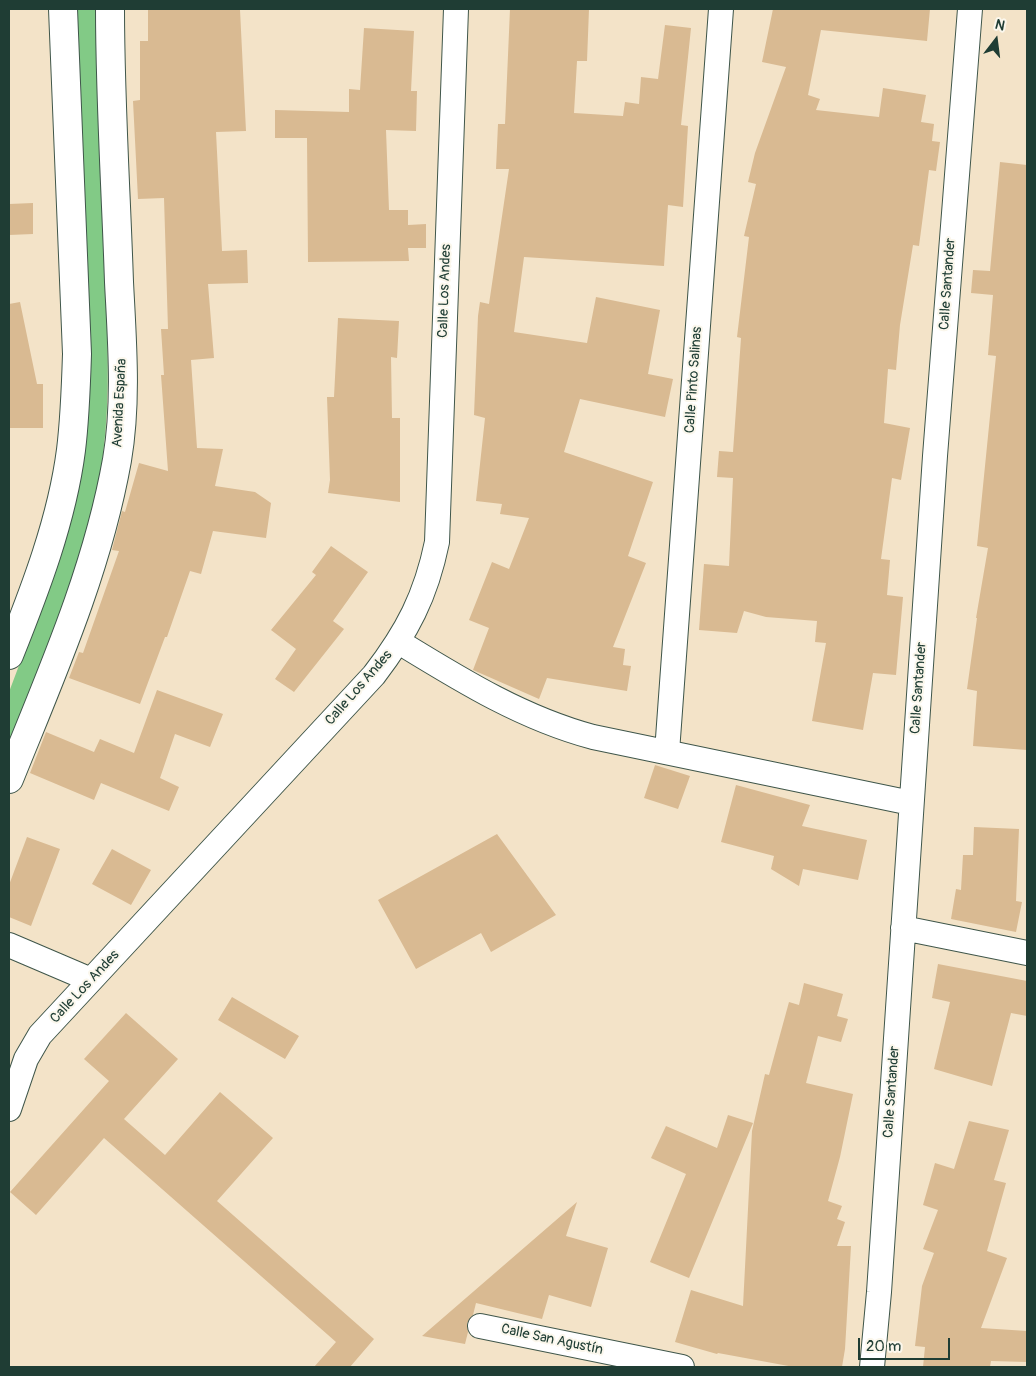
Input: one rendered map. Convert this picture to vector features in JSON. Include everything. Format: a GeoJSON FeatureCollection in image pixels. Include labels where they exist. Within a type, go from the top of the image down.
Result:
{"type":"FeatureCollection","features":[{"type":"Feature","properties":{"kind":"main road"},"geometry":{"type":"LineString","coordinates":[[9,655],[47,550],[71,452],[75,410],[76,354],[63,9]]}},
{"type":"Feature","properties":{"kind":"main road","name":"Avenida España"},"geometry":{"type":"LineString","coordinates":[[9,779],[66,636],[92,563],[117,459],[123,353],[110,9]]}},
{"type":"Feature","properties":{"kind":"street","name":"Calle Los Andes"},"geometry":{"type":"LineString","coordinates":[[9,1109],[26,1059],[40,1035],[374,675],[399,642],[417,608],[431,573],[437,542],[456,9]]}},
{"type":"Feature","properties":{"kind":"street","name":"Calle Pinto Salinas"},"geometry":{"type":"LineString","coordinates":[[667,752],[721,9]]}},
{"type":"Feature","properties":{"kind":"street","name":"Calle Santander"},"geometry":{"type":"LineString","coordinates":[[872,1367],[879,1292],[935,456],[970,9]]}},
{"type":"Feature","properties":{"kind":"street"},"geometry":{"type":"LineString","coordinates":[[399,642],[476,689],[557,727],[911,803]]}},
{"type":"Feature","properties":{"kind":"street"},"geometry":{"type":"LineString","coordinates":[[902,928],[1027,953]]}},
{"type":"Feature","properties":{"kind":"street"},"geometry":{"type":"LineString","coordinates":[[9,945],[91,980]]}},
{"type":"Feature","properties":{"kind":"street","name":"Calle San Agustín"},"geometry":{"type":"LineString","coordinates":[[480,1326],[682,1367]]}},
{"type":"Feature","properties":{"kind":"green space"},"geometry":{"type":"Polygon","coordinates":[[[77,9],[96,9],[108,386],[103,455],[88,528],[65,601],[9,742],[9,692],[61,554],[74,506],[84,454],[89,411],[90,354],[77,9]]]}},
{"type":"Feature","properties":{"kind":"building"},"geometry":{"type":"Polygon","coordinates":[[[510,9],[589,9],[587,61],[577,61],[574,113],[623,116],[625,102],[639,104],[641,77],[658,79],[665,25],[691,28],[681,125],[688,126],[683,207],[668,205],[664,266],[524,257],[514,332],[587,343],[596,297],[660,310],[648,374],[673,379],[665,417],[580,399],[564,452],[653,482],[628,556],[646,563],[613,647],[625,649],[623,665],[631,666],[627,691],[547,678],[539,699],[473,670],[489,628],[469,620],[492,562],[509,569],[529,518],[500,514],[502,504],[476,501],[485,418],[474,415],[478,316],[480,302],[489,304],[509,169],[496,169],[498,124],[505,124],[510,9]]]}},
{"type":"Feature","properties":{"kind":"building"},"geometry":{"type":"Polygon","coordinates":[[[773,9],[930,9],[927,41],[821,30],[808,95],[820,99],[816,110],[879,117],[883,88],[926,95],[921,122],[934,124],[932,141],[940,142],[936,171],[929,170],[919,246],[913,245],[900,325],[896,370],[888,369],[884,423],[910,428],[901,480],[892,478],[881,559],[890,560],[887,595],[903,597],[896,675],[873,673],[863,730],[812,721],[826,643],[815,642],[817,621],[766,617],[744,611],[737,633],[699,630],[704,564],[729,566],[733,478],[717,477],[719,451],[733,452],[741,338],[737,337],[749,237],[744,236],[756,184],[748,182],[755,153],[786,67],[762,62],[773,9]]]}},
{"type":"Feature","properties":{"kind":"building"},"geometry":{"type":"Polygon","coordinates":[[[148,10],[240,10],[246,131],[216,132],[222,251],[247,250],[248,283],[208,284],[214,358],[191,360],[197,448],[223,449],[215,486],[255,492],[271,503],[266,538],[213,531],[201,574],[190,571],[167,637],[165,637],[140,704],[69,678],[79,652],[83,653],[119,551],[112,550],[122,511],[125,512],[139,463],[168,471],[161,375],[164,375],[161,329],[168,329],[164,198],[138,199],[133,101],[140,100],[140,41],[148,41],[148,10]]]}},
{"type":"Feature","properties":{"kind":"building"},"geometry":{"type":"Polygon","coordinates":[[[364,28],[414,31],[411,91],[417,91],[416,131],[386,130],[389,210],[408,210],[408,225],[426,224],[426,248],[408,248],[409,261],[308,262],[307,138],[275,138],[275,110],[349,112],[349,89],[360,90],[364,28]]]}},
{"type":"Feature","properties":{"kind":"building"},"geometry":{"type":"Polygon","coordinates":[[[1000,162],[1027,165],[1027,750],[973,746],[977,691],[967,689],[976,618],[988,548],[977,546],[996,356],[988,355],[993,295],[971,293],[973,270],[990,271],[1000,162]]]}},
{"type":"Feature","properties":{"kind":"building"},"geometry":{"type":"Polygon","coordinates":[[[33,203],[33,234],[9,235],[9,204],[33,203]]]}},
{"type":"Feature","properties":{"kind":"building"},"geometry":{"type":"Polygon","coordinates":[[[20,302],[37,384],[43,384],[43,428],[9,428],[9,304],[20,302]]]}},
{"type":"Feature","properties":{"kind":"building"},"geometry":{"type":"Polygon","coordinates":[[[338,318],[399,321],[397,358],[391,357],[392,418],[400,418],[400,502],[328,493],[330,480],[327,397],[334,397],[338,318]]]}},
{"type":"Feature","properties":{"kind":"building"},"geometry":{"type":"Polygon","coordinates":[[[331,546],[368,572],[333,621],[344,629],[294,692],[275,679],[296,649],[271,630],[316,575],[312,572],[331,546]]]}},
{"type":"Feature","properties":{"kind":"building"},"geometry":{"type":"Polygon","coordinates":[[[157,690],[223,714],[210,747],[175,734],[160,778],[179,787],[169,811],[101,783],[94,800],[30,773],[46,732],[94,752],[100,739],[134,753],[157,690]]]}},
{"type":"Feature","properties":{"kind":"building"},"geometry":{"type":"Polygon","coordinates":[[[655,765],[690,776],[678,809],[644,798],[655,765]]]}},
{"type":"Feature","properties":{"kind":"building"},"geometry":{"type":"Polygon","coordinates":[[[736,785],[810,805],[802,826],[867,840],[858,880],[803,869],[799,886],[771,869],[774,856],[721,842],[736,785]]]}},
{"type":"Feature","properties":{"kind":"building"},"geometry":{"type":"Polygon","coordinates":[[[974,827],[1019,829],[1016,901],[1022,902],[1016,932],[951,919],[956,889],[961,890],[963,855],[973,855],[974,827]]]}},
{"type":"Feature","properties":{"kind":"building"},"geometry":{"type":"Polygon","coordinates":[[[497,834],[556,915],[491,952],[481,933],[416,969],[378,900],[497,834]]]}},
{"type":"Feature","properties":{"kind":"building"},"geometry":{"type":"Polygon","coordinates":[[[27,837],[60,849],[31,926],[9,917],[9,885],[27,837]]]}},
{"type":"Feature","properties":{"kind":"building"},"geometry":{"type":"Polygon","coordinates":[[[112,849],[151,870],[131,905],[92,884],[112,849]]]}},
{"type":"Feature","properties":{"kind":"building"},"geometry":{"type":"Polygon","coordinates":[[[938,964],[1027,981],[1027,1016],[1011,1013],[992,1086],[934,1069],[950,1002],[932,998],[938,964]]]}},
{"type":"Feature","properties":{"kind":"building"},"geometry":{"type":"Polygon","coordinates":[[[804,983],[843,994],[837,1016],[848,1019],[841,1042],[818,1036],[806,1083],[853,1094],[840,1157],[828,1201],[842,1206],[837,1219],[845,1222],[837,1246],[851,1246],[845,1349],[842,1367],[794,1367],[717,1354],[675,1342],[691,1290],[743,1306],[752,1131],[765,1074],[769,1075],[789,1002],[799,1005],[804,983]]]}},
{"type":"Feature","properties":{"kind":"building"},"geometry":{"type":"Polygon","coordinates":[[[232,997],[299,1036],[285,1059],[218,1020],[232,997]]]}},
{"type":"Feature","properties":{"kind":"building"},"geometry":{"type":"Polygon","coordinates":[[[126,1013],[178,1059],[124,1119],[165,1155],[220,1092],[273,1138],[217,1201],[374,1339],[350,1367],[314,1367],[336,1342],[104,1138],[36,1215],[10,1192],[109,1081],[84,1059],[126,1013]]]}},
{"type":"Feature","properties":{"kind":"building"},"geometry":{"type":"Polygon","coordinates":[[[728,1115],[753,1123],[689,1278],[650,1262],[686,1174],[651,1158],[666,1126],[717,1148],[728,1115]]]}},
{"type":"Feature","properties":{"kind":"building"},"geometry":{"type":"Polygon","coordinates":[[[969,1121],[1009,1130],[994,1180],[1006,1183],[987,1251],[1007,1258],[981,1328],[1027,1331],[1027,1362],[991,1361],[990,1367],[923,1367],[925,1347],[915,1346],[922,1286],[934,1253],[923,1249],[938,1210],[923,1205],[935,1163],[954,1169],[969,1121]]]}},
{"type":"Feature","properties":{"kind":"building"},"geometry":{"type":"Polygon","coordinates":[[[577,1202],[566,1236],[608,1248],[591,1307],[549,1295],[542,1319],[476,1303],[473,1315],[467,1323],[468,1332],[465,1344],[422,1336],[577,1202]]]}}]}
